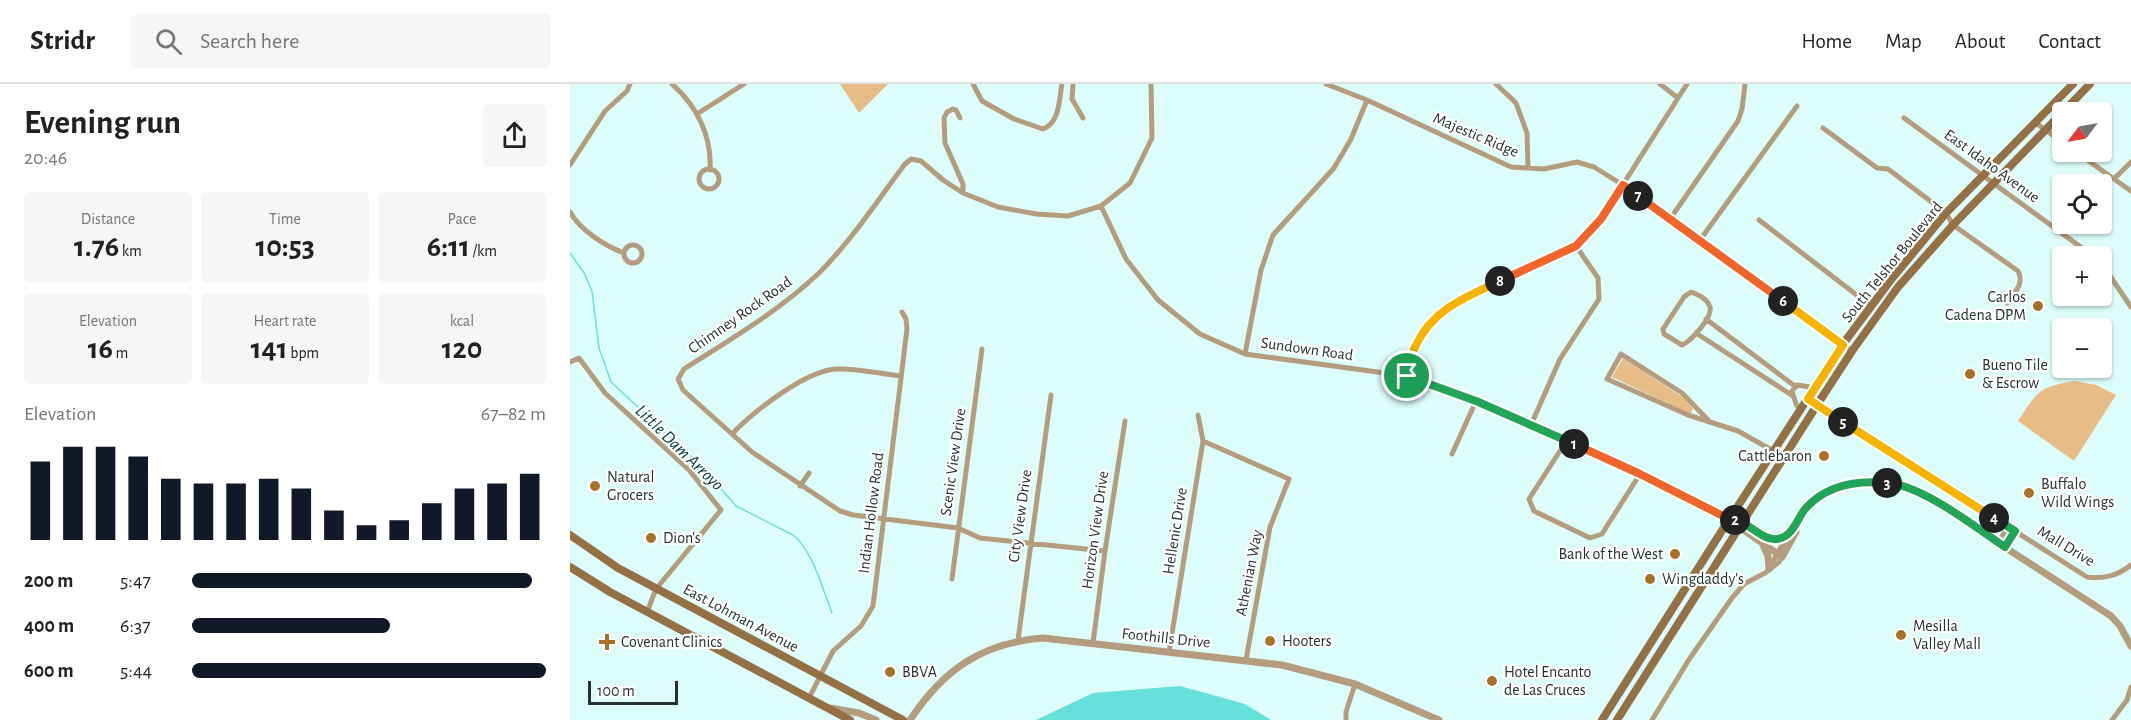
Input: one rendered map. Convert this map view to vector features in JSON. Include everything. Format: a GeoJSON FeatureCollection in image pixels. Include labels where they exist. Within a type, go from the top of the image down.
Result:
{"type":"FeatureCollection","features":[{"type":"Feature","properties":{"kind":"main road","name":"South Telshor Boulevard"},"geometry":{"type":"LineString","coordinates":[[1602,720],[1729,519],[1871,306],[1946,213],[1984,177],[2073,84]]}},
{"type":"Feature","properties":{"kind":"main road","name":"South Telshor Boulevard"},"geometry":{"type":"LineString","coordinates":[[2073,102],[2090,84]]}},
{"type":"Feature","properties":{"kind":"main road","name":"South Telshor Boulevard"},"geometry":{"type":"LineString","coordinates":[[1617,720],[1852,351],[1898,287],[1953,225],[2052,124]]}},
{"type":"Feature","properties":{"kind":"main road","name":"East Lohman Avenue"},"geometry":{"type":"LineString","coordinates":[[570,535],[608,562],[903,720]]}},
{"type":"Feature","properties":{"kind":"main road"},"geometry":{"type":"LineString","coordinates":[[570,567],[592,582],[850,720]]}},
{"type":"Feature","properties":{"kind":"street"},"geometry":{"type":"LineString","coordinates":[[570,165],[605,111],[627,91],[630,84]]}},
{"type":"Feature","properties":{"kind":"street"},"geometry":{"type":"LineString","coordinates":[[672,84],[687,99],[697,114],[708,142],[710,170]]}},
{"type":"Feature","properties":{"kind":"street"},"geometry":{"type":"LineString","coordinates":[[697,114],[744,84]]}},
{"type":"Feature","properties":{"kind":"street"},"geometry":{"type":"LineString","coordinates":[[973,84],[982,101],[1014,119],[1043,129],[1050,126],[1055,118],[1062,84]]}},
{"type":"Feature","properties":{"kind":"street"},"geometry":{"type":"LineString","coordinates":[[1073,84],[1072,99],[1083,118]]}},
{"type":"Feature","properties":{"kind":"street"},"geometry":{"type":"LineString","coordinates":[[960,118],[953,109],[947,112],[944,118],[946,145],[962,181],[963,193],[998,207],[1036,214],[1068,216],[1101,206],[1130,183],[1152,138],[1151,84]]}},
{"type":"Feature","properties":{"kind":"street","name":"Majestic Ridge"},"geometry":{"type":"LineString","coordinates":[[1326,84],[1366,100],[1510,167],[1544,169],[1577,162],[1594,166],[1852,351]]}},
{"type":"Feature","properties":{"kind":"street"},"geometry":{"type":"LineString","coordinates":[[1496,84],[1516,104],[1527,133],[1528,168]]}},
{"type":"Feature","properties":{"kind":"street"},"geometry":{"type":"LineString","coordinates":[[1660,84],[1678,98]]}},
{"type":"Feature","properties":{"kind":"street"},"geometry":{"type":"LineString","coordinates":[[1407,376],[1415,345],[1435,317],[1462,299],[1576,246],[1601,219],[1688,84]]}},
{"type":"Feature","properties":{"kind":"street"},"geometry":{"type":"LineString","coordinates":[[1670,219],[1738,121],[1745,84]]}},
{"type":"Feature","properties":{"kind":"street"},"geometry":{"type":"LineString","coordinates":[[1245,354],[1261,270],[1273,234],[1334,168],[1352,139],[1366,100]]}},
{"type":"Feature","properties":{"kind":"street"},"geometry":{"type":"LineString","coordinates":[[1700,240],[1797,106]]}},
{"type":"Feature","properties":{"kind":"street","name":"East Idaho Avenue"},"geometry":{"type":"LineString","coordinates":[[1904,118],[2079,246]]}},
{"type":"Feature","properties":{"kind":"street"},"geometry":{"type":"LineString","coordinates":[[2036,123],[2052,134]]}},
{"type":"Feature","properties":{"kind":"street"},"geometry":{"type":"LineString","coordinates":[[1823,128],[1877,168],[1888,169],[1946,213],[1953,225],[2018,271],[2022,277],[2021,283],[2007,303]]}},
{"type":"Feature","properties":{"kind":"street","name":"Chimney Rock Road"},"geometry":{"type":"LineString","coordinates":[[963,193],[921,161],[913,158],[904,164],[845,244],[810,281],[767,315],[681,372],[678,381],[682,388],[757,456],[840,511],[853,515],[958,528],[980,538],[1105,551]]}},
{"type":"Feature","properties":{"kind":"street"},"geometry":{"type":"LineString","coordinates":[[2090,162],[2131,191]]}},
{"type":"Feature","properties":{"kind":"street"},"geometry":{"type":"LineString","coordinates":[[2114,179],[2131,162]]}},
{"type":"Feature","properties":{"kind":"street","name":"Sundown Road"},"geometry":{"type":"LineString","coordinates":[[1101,206],[1126,259],[1158,300],[1200,334],[1245,354],[1407,376],[1476,401],[1640,474],[1741,525],[1781,552]]}},
{"type":"Feature","properties":{"kind":"street"},"geometry":{"type":"LineString","coordinates":[[570,212],[574,219],[610,248],[624,253]]}},
{"type":"Feature","properties":{"kind":"street"},"geometry":{"type":"LineString","coordinates":[[1759,220],[1871,306]]}},
{"type":"Feature","properties":{"kind":"street"},"geometry":{"type":"LineString","coordinates":[[1531,425],[1560,359],[1599,299],[1598,278],[1576,246]]}},
{"type":"Feature","properties":{"kind":"street"},"geometry":{"type":"LineString","coordinates":[[2112,279],[2131,307]]}},
{"type":"Feature","properties":{"kind":"street"},"geometry":{"type":"LineString","coordinates":[[1691,292],[1703,297],[1710,307],[1709,314],[1696,333],[1682,345],[1664,334],[1663,329],[1684,297],[1691,292]]}},
{"type":"Feature","properties":{"kind":"street","name":"Indian Hollow Road"},"geometry":{"type":"LineString","coordinates":[[809,698],[833,651],[861,626],[872,610],[908,326],[902,312]]}},
{"type":"Feature","properties":{"kind":"street"},"geometry":{"type":"LineString","coordinates":[[1706,319],[1796,387]]}},
{"type":"Feature","properties":{"kind":"street"},"geometry":{"type":"LineString","coordinates":[[1696,333],[1793,396]]}},
{"type":"Feature","properties":{"kind":"street","name":"Scenic View Drive"},"geometry":{"type":"LineString","coordinates":[[952,579],[982,349]]}},
{"type":"Feature","properties":{"kind":"street"},"geometry":{"type":"LineString","coordinates":[[1710,422],[1682,393],[1622,354],[1607,379],[1688,415],[1738,431],[1784,457]]}},
{"type":"Feature","properties":{"kind":"street"},"geometry":{"type":"LineString","coordinates":[[570,362],[579,358],[605,393],[689,470],[722,510],[657,589],[647,612]]}},
{"type":"Feature","properties":{"kind":"street"},"geometry":{"type":"LineString","coordinates":[[732,434],[757,410],[819,372],[837,369],[901,376]]}},
{"type":"Feature","properties":{"kind":"street"},"geometry":{"type":"LineString","coordinates":[[1801,411],[1792,391],[1796,387],[1816,387]]}},
{"type":"Feature","properties":{"kind":"street","name":"City View Drive"},"geometry":{"type":"LineString","coordinates":[[1018,640],[1051,395]]}},
{"type":"Feature","properties":{"kind":"street","name":"Mall Drive"},"geometry":{"type":"LineString","coordinates":[[1808,399],[2087,577],[2104,579],[2123,572],[2131,565]]}},
{"type":"Feature","properties":{"kind":"street"},"geometry":{"type":"LineString","coordinates":[[1452,454],[1476,401]]}},
{"type":"Feature","properties":{"kind":"street","name":"Hellenic Drive"},"geometry":{"type":"LineString","coordinates":[[1169,652],[1203,441],[1198,415]]}},
{"type":"Feature","properties":{"kind":"street","name":"Horizon View Drive"},"geometry":{"type":"LineString","coordinates":[[1093,643],[1125,421]]}},
{"type":"Feature","properties":{"kind":"street"},"geometry":{"type":"LineString","coordinates":[[1567,440],[1529,499],[1534,511],[1590,538],[1602,534],[1640,474]]}},
{"type":"Feature","properties":{"kind":"street","name":"Athenian Way"},"geometry":{"type":"LineString","coordinates":[[1203,441],[1289,479],[1270,527],[1246,660]]}},
{"type":"Feature","properties":{"kind":"street"},"geometry":{"type":"LineString","coordinates":[[800,486],[809,474]]}},
{"type":"Feature","properties":{"kind":"street"},"geometry":{"type":"LineString","coordinates":[[1781,552],[1788,534],[1804,511],[1826,492],[1867,481],[1896,483],[1924,495],[2111,616],[2130,642]]}},
{"type":"Feature","properties":{"kind":"street"},"geometry":{"type":"LineString","coordinates":[[1652,720],[1714,621],[1744,584],[1769,569],[1796,532],[1796,525]]}},
{"type":"Feature","properties":{"kind":"street"},"geometry":{"type":"LineString","coordinates":[[2002,545],[2012,529]]}},
{"type":"Feature","properties":{"kind":"street"},"geometry":{"type":"LineString","coordinates":[[1769,569],[1764,540],[1778,539],[1788,534]]}},
{"type":"Feature","properties":{"kind":"street","name":"Foothills Drive"},"geometry":{"type":"LineString","coordinates":[[910,720],[924,699],[944,678],[980,652],[1018,640],[1043,638],[1282,664],[1355,684],[1438,720]]}},
{"type":"Feature","properties":{"kind":"street"},"geometry":{"type":"LineString","coordinates":[[1346,720],[1346,712],[1355,684]]}},
{"type":"Feature","properties":{"kind":"street"},"geometry":{"type":"LineString","coordinates":[[2112,720],[2127,700],[2131,687]]}},
{"type":"Feature","properties":{"kind":"street"},"geometry":{"type":"LineString","coordinates":[[825,707],[859,713],[876,720]]}},
{"type":"Feature","properties":{"kind":"shaded area"},"geometry":{"type":"Polygon","coordinates":[[[840,84],[888,84],[859,113],[840,84]]]}},
{"type":"Feature","properties":{"kind":"shaded area"},"geometry":{"type":"Polygon","coordinates":[[[1623,358],[1684,398],[1693,409],[1690,414],[1612,377],[1623,358]]]}},
{"type":"Feature","properties":{"kind":"shaded area"},"geometry":{"type":"Polygon","coordinates":[[[2075,381],[2096,385],[2116,395],[2074,461],[2018,421],[2040,392],[2046,388],[2075,381]]]}},
{"type":"Feature","properties":{"kind":"water"},"geometry":{"type":"Polygon","coordinates":[[[1180,686],[1245,704],[1271,720],[1036,720],[1093,693],[1180,686]]]}},
{"type":"Feature","properties":{"kind":"waterway","name":"Little Dam Arroyo"},"geometry":{"type":"LineString","coordinates":[[570,253],[584,273],[592,291],[599,348],[611,382],[700,465],[736,506],[793,535],[800,541],[816,571],[832,613]]}},
{"type":"Feature","properties":{"kind":"place","name":"Carlos Cadena DPM"},"geometry":{"type":"Point","coordinates":[2038,306]}},
{"type":"Feature","properties":{"kind":"place","name":"Bueno Tile & Escrow"},"geometry":{"type":"Point","coordinates":[1970,374]}},
{"type":"Feature","properties":{"kind":"place","name":"Cattlebaron"},"geometry":{"type":"Point","coordinates":[1824,456]}},
{"type":"Feature","properties":{"kind":"place","name":"Natural Grocers"},"geometry":{"type":"Point","coordinates":[595,486]}},
{"type":"Feature","properties":{"kind":"place","name":"Buffalo Wild Wings"},"geometry":{"type":"Point","coordinates":[2029,493]}},
{"type":"Feature","properties":{"kind":"place","name":"Dion's"},"geometry":{"type":"Point","coordinates":[651,538]}},
{"type":"Feature","properties":{"kind":"place","name":"Bank of the West"},"geometry":{"type":"Point","coordinates":[1675,554]}},
{"type":"Feature","properties":{"kind":"place","name":"Wingdaddy's"},"geometry":{"type":"Point","coordinates":[1650,579]}},
{"type":"Feature","properties":{"kind":"place","name":"Mesilla Valley Mall"},"geometry":{"type":"Point","coordinates":[1901,635]}},
{"type":"Feature","properties":{"kind":"place","name":"Hooters"},"geometry":{"type":"Point","coordinates":[1270,641]}},
{"type":"Feature","properties":{"kind":"place","name":"Covenant Clinics"},"geometry":{"type":"Point","coordinates":[607,642]}},
{"type":"Feature","properties":{"kind":"place","name":"BBVA"},"geometry":{"type":"Point","coordinates":[890,672]}},
{"type":"Feature","properties":{"kind":"place","name":"Hotel Encanto de Las Cruces"},"geometry":{"type":"Point","coordinates":[1492,681]}},
{"type":"Feature","properties":{"kind":"route"},"geometry":{"type":"LineString","coordinates":[[1623,185],[1843,345],[1808,399],[2015,531],[2005,547],[1924,495],[1896,483],[1867,481],[1826,492],[1804,511],[1788,534],[1772,539],[1743,522],[1729,519],[1567,440],[1476,401],[1407,376],[1415,345],[1435,317],[1462,299],[1576,246],[1601,219],[1623,185]]}}]}
